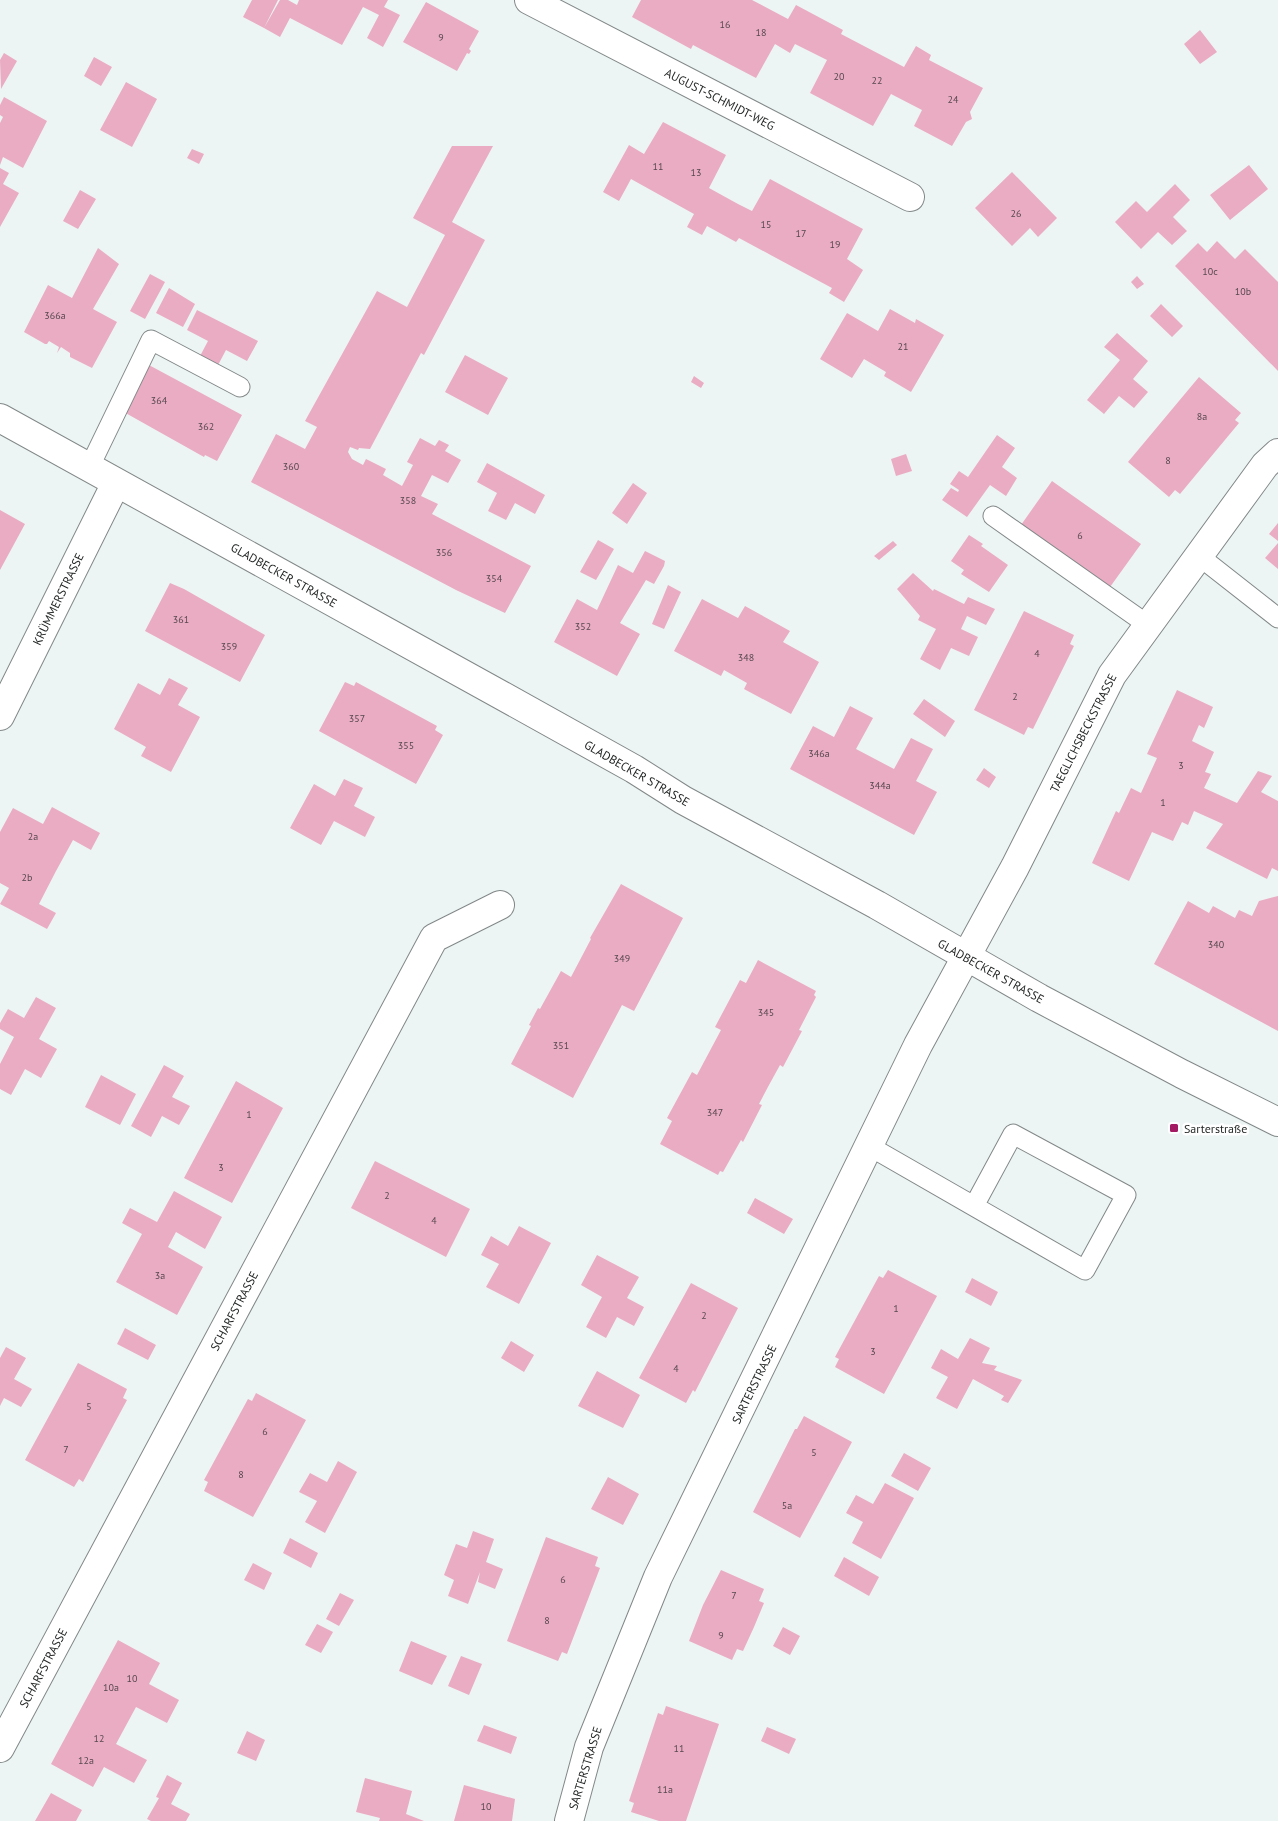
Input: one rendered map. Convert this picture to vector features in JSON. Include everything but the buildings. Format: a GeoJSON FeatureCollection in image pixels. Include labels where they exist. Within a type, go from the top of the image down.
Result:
{"type":"FeatureCollection","features":[{"type":"Feature","properties":{"kind":"street","name":"AUGUST-SCHMIDT-WEG"},"geometry":{"type":"LineString","coordinates":[[529,0],[910,197]]}},
{"type":"Feature","properties":{"kind":"street","name":"GLADBECKER STRASSE"},"geometry":{"type":"LineString","coordinates":[[0,418],[501,695],[683,800],[877,905],[964,957],[1173,1070],[1278,1122]]}},
{"type":"Feature","properties":{"kind":"street","name":"TAEGLICHSBECKSTRASSE"},"geometry":{"type":"LineString","coordinates":[[964,957],[1015,868],[1112,675],[1265,465],[1278,453]]}},
{"type":"Feature","properties":{"kind":"street","name":"KRÜMMERSTRASSE"},"geometry":{"type":"LineString","coordinates":[[0,716],[116,482]]}},
{"type":"Feature","properties":{"kind":"street","name":"SCHARFSTRASSE"},"geometry":{"type":"LineString","coordinates":[[0,1748],[434,938],[500,905]]}},
{"type":"Feature","properties":{"kind":"street","name":"SARTERSTRASSE"},"geometry":{"type":"LineString","coordinates":[[569,1821],[589,1747],[658,1577],[869,1146],[964,957]]}},
{"type":"Feature","properties":{"kind":"lane"},"geometry":{"type":"LineString","coordinates":[[89,468],[151,340],[240,387]]}},
{"type":"Feature","properties":{"kind":"lane"},"geometry":{"type":"LineString","coordinates":[[993,516],[1148,625]]}},
{"type":"Feature","properties":{"kind":"lane"},"geometry":{"type":"LineString","coordinates":[[1199,556],[1278,618]]}},
{"type":"Feature","properties":{"kind":"lane"},"geometry":{"type":"LineString","coordinates":[[869,1146],[1085,1270],[1126,1195],[1013,1134],[974,1206]]}},
{"type":"Feature","properties":{"kind":"place","name":"Sarterstraße"},"geometry":{"type":"Point","coordinates":[1174,1128]}}]}
